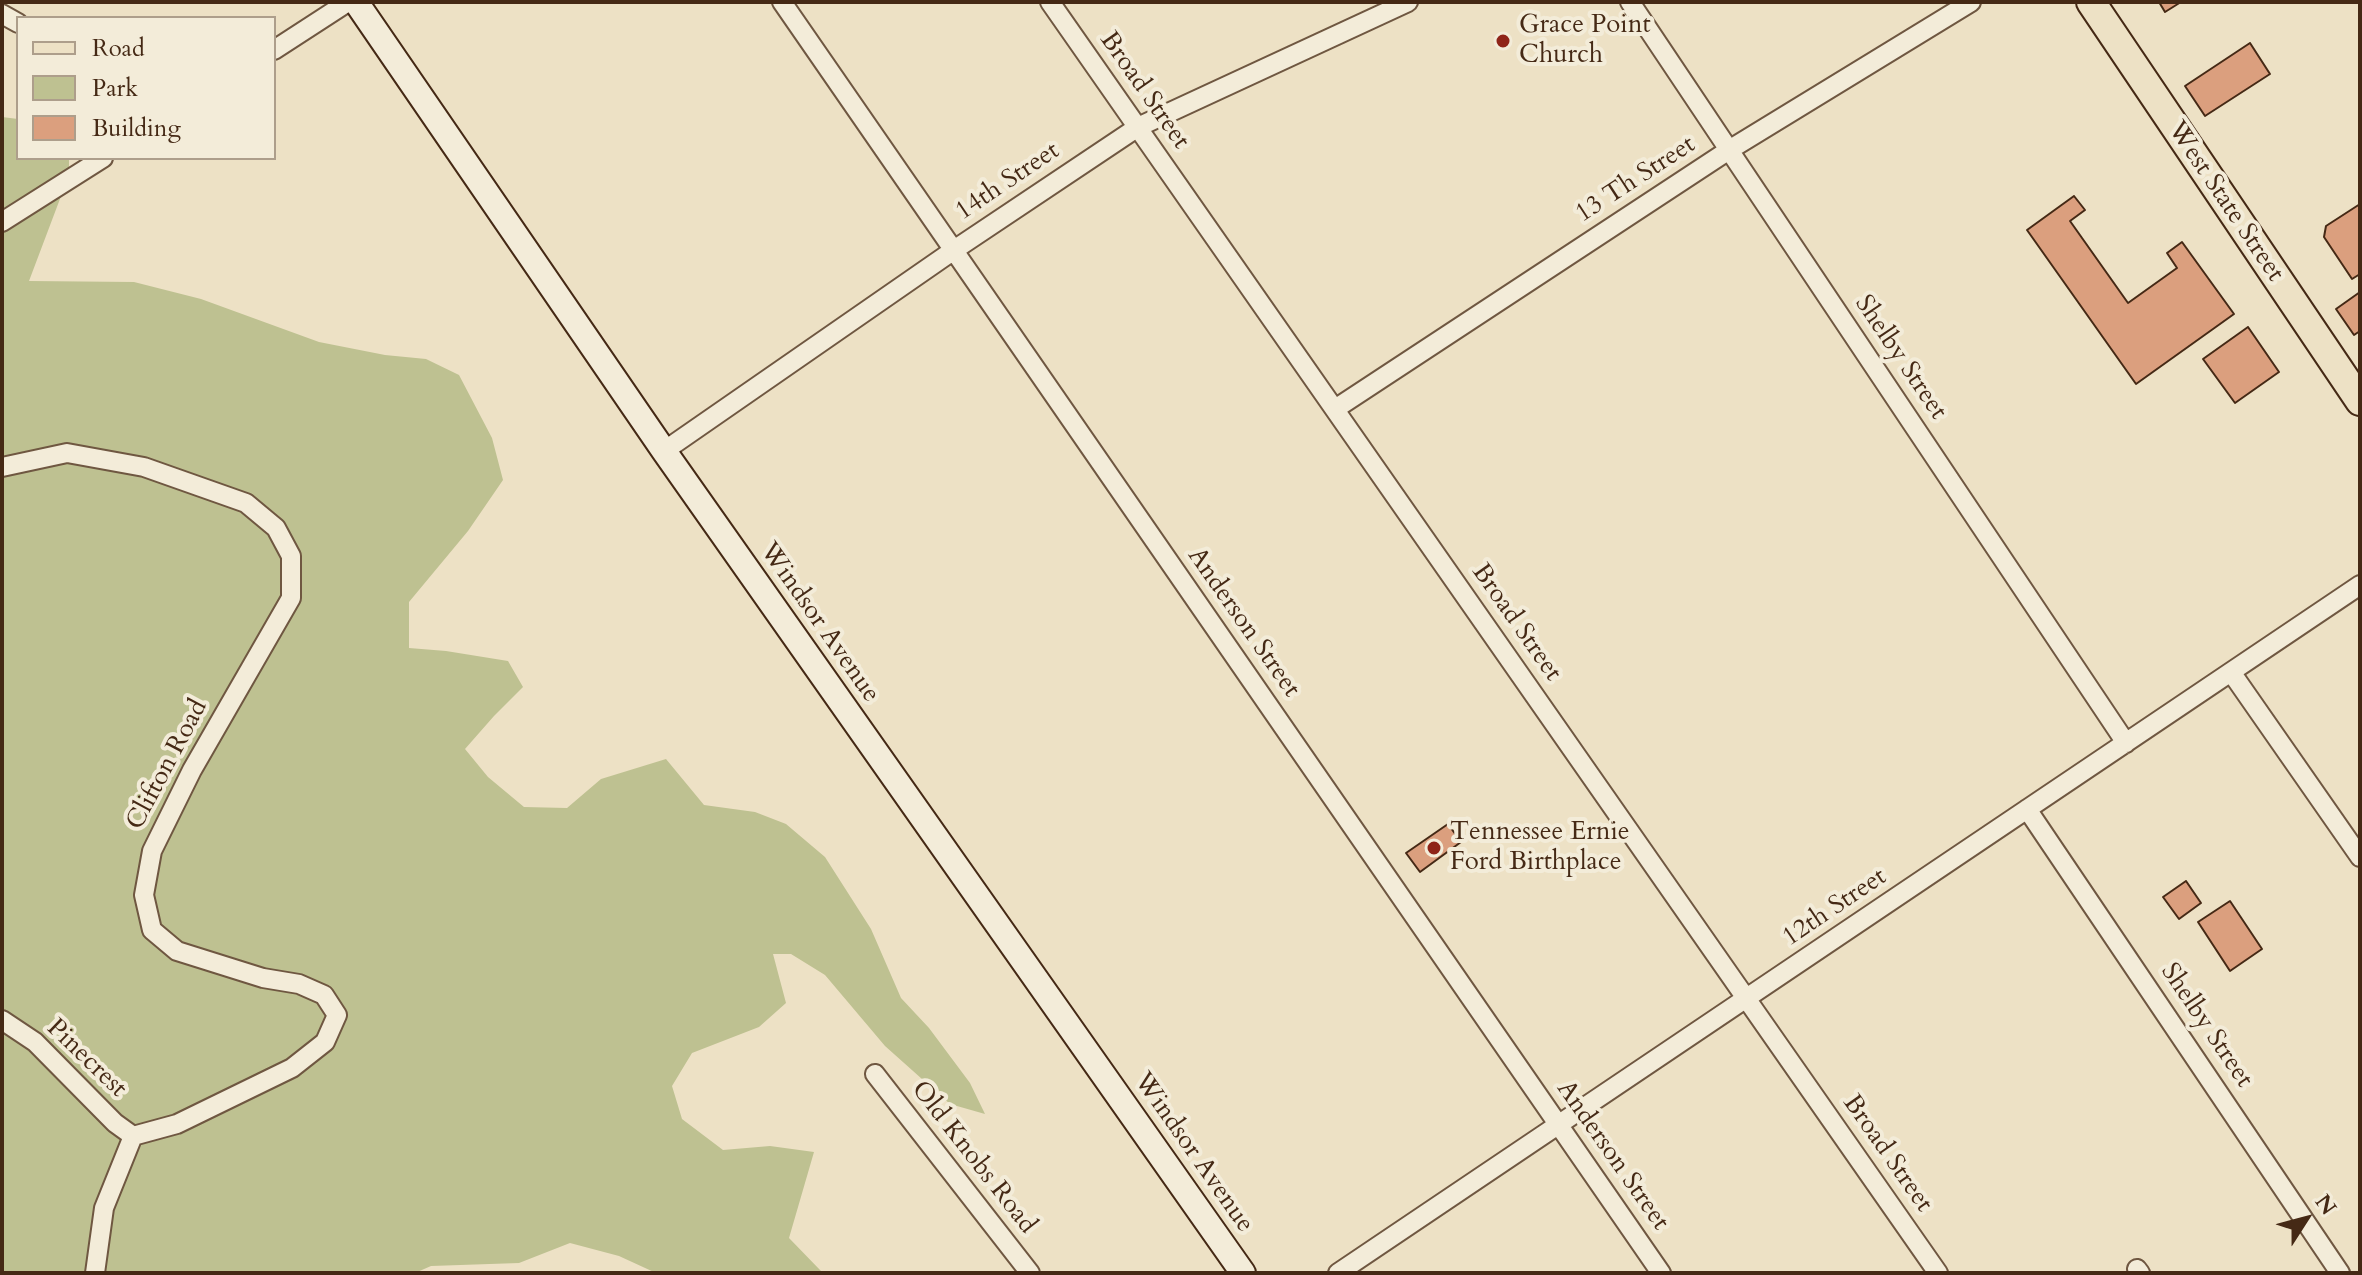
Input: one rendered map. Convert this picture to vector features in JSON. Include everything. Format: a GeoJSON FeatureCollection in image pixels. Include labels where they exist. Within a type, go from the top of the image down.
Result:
{"type":"FeatureCollection","features":[{"type":"Feature","properties":{"kind":"main road","name":"West State Street"},"geometry":{"type":"LineString","coordinates":[[2091,2],[2360,401]]}},
{"type":"Feature","properties":{"kind":"street"},"geometry":{"type":"LineString","coordinates":[[276,49],[348,2]]}},
{"type":"Feature","properties":{"kind":"street","name":"Windsor Avenue"},"geometry":{"type":"LineString","coordinates":[[356,2],[664,451],[1243,1273]]}},
{"type":"Feature","properties":{"kind":"street","name":"Anderson Street"},"geometry":{"type":"LineString","coordinates":[[782,2],[1661,1273]]}},
{"type":"Feature","properties":{"kind":"street","name":"Broad Street"},"geometry":{"type":"LineString","coordinates":[[1050,2],[1938,1273]]}},
{"type":"Feature","properties":{"kind":"street","name":"14th Street"},"geometry":{"type":"LineString","coordinates":[[664,451],[1138,127],[1408,2]]}},
{"type":"Feature","properties":{"kind":"street","name":"Shelby Street"},"geometry":{"type":"LineString","coordinates":[[1630,2],[2126,743]]}},
{"type":"Feature","properties":{"kind":"street","name":"13 Th Street"},"geometry":{"type":"LineString","coordinates":[[1335,409],[1729,150],[1971,2]]}},
{"type":"Feature","properties":{"kind":"street"},"geometry":{"type":"LineString","coordinates":[[2,222],[100,160]]}},
{"type":"Feature","properties":{"kind":"street","name":"Clifton Road"},"geometry":{"type":"LineString","coordinates":[[2,467],[67,453],[144,467],[246,503],[276,528],[291,556],[291,598],[192,770],[158,837],[152,851],[144,895],[152,930],[177,951],[263,978],[299,984],[324,995],[337,1015],[325,1042],[292,1068],[177,1124],[133,1136]]}},
{"type":"Feature","properties":{"kind":"street","name":"12th Street"},"geometry":{"type":"LineString","coordinates":[[1338,1273],[2360,585]]}},
{"type":"Feature","properties":{"kind":"street"},"geometry":{"type":"LineString","coordinates":[[2231,672],[2360,857]]}},
{"type":"Feature","properties":{"kind":"street","name":"Shelby Street"},"geometry":{"type":"LineString","coordinates":[[2027,809],[2340,1273]]}},
{"type":"Feature","properties":{"kind":"street","name":"Pinecrest"},"geometry":{"type":"LineString","coordinates":[[2,1020],[35,1042],[115,1123],[133,1136]]}},
{"type":"Feature","properties":{"kind":"street","name":"Old Knobs Road"},"geometry":{"type":"LineString","coordinates":[[875,1074],[1030,1273]]}},
{"type":"Feature","properties":{"kind":"street"},"geometry":{"type":"LineString","coordinates":[[95,1273],[104,1208],[133,1136]]}},
{"type":"Feature","properties":{"kind":"green space"},"geometry":{"type":"Polygon","coordinates":[[[2,117],[16,119],[16,160],[69,160],[69,175],[29,281],[134,282],[201,299],[319,342],[385,355],[426,359],[459,375],[492,438],[503,480],[468,531],[409,602],[409,648],[508,661],[523,687],[465,749],[488,777],[524,807],[567,808],[601,779],[666,759],[704,805],[755,812],[786,824],[825,857],[871,929],[901,998],[929,1028],[970,1083],[985,1114],[950,1104],[885,1046],[825,975],[791,954],[773,954],[786,1003],[759,1027],[692,1053],[672,1086],[682,1119],[723,1150],[770,1146],[814,1152],[789,1238],[821,1271],[656,1273],[619,1256],[570,1243],[519,1263],[431,1266],[415,1273],[2,1273],[2,117]]]}},
{"type":"Feature","properties":{"kind":"building"},"geometry":{"type":"Polygon","coordinates":[[[2159,2],[2181,2],[2165,12],[2159,2]]]}},
{"type":"Feature","properties":{"kind":"building"},"geometry":{"type":"Polygon","coordinates":[[[2250,43],[2270,74],[2205,116],[2185,86],[2250,43]]]}},
{"type":"Feature","properties":{"kind":"building"},"geometry":{"type":"Polygon","coordinates":[[[2074,196],[2085,210],[2070,221],[2128,303],[2177,268],[2167,253],[2182,242],[2234,314],[2136,384],[2027,230],[2074,196]]]}},
{"type":"Feature","properties":{"kind":"building"},"geometry":{"type":"Polygon","coordinates":[[[2360,204],[2360,274],[2352,279],[2324,237],[2326,226],[2360,204]]]}},
{"type":"Feature","properties":{"kind":"building"},"geometry":{"type":"Polygon","coordinates":[[[2360,292],[2360,331],[2354,335],[2336,309],[2360,292]]]}},
{"type":"Feature","properties":{"kind":"building"},"geometry":{"type":"Polygon","coordinates":[[[2248,327],[2279,372],[2235,403],[2203,359],[2248,327]]]}},
{"type":"Feature","properties":{"kind":"building","name":"Tennessee Ernie Ford Birthplace"},"geometry":{"type":"Polygon","coordinates":[[[1448,824],[1461,842],[1420,872],[1406,853],[1448,824]]]}},
{"type":"Feature","properties":{"kind":"building"},"geometry":{"type":"Polygon","coordinates":[[[2186,881],[2201,903],[2179,919],[2163,897],[2186,881]]]}},
{"type":"Feature","properties":{"kind":"building"},"geometry":{"type":"Polygon","coordinates":[[[2230,901],[2262,949],[2230,971],[2198,922],[2230,901]]]}},
{"type":"Feature","properties":{"kind":"place","name":"Grace Point Church"},"geometry":{"type":"Point","coordinates":[1503,41]}},
{"type":"Feature","properties":{"kind":"place","name":"Tennessee Ernie Ford Birthplace"},"geometry":{"type":"Point","coordinates":[1434,848]}}]}
